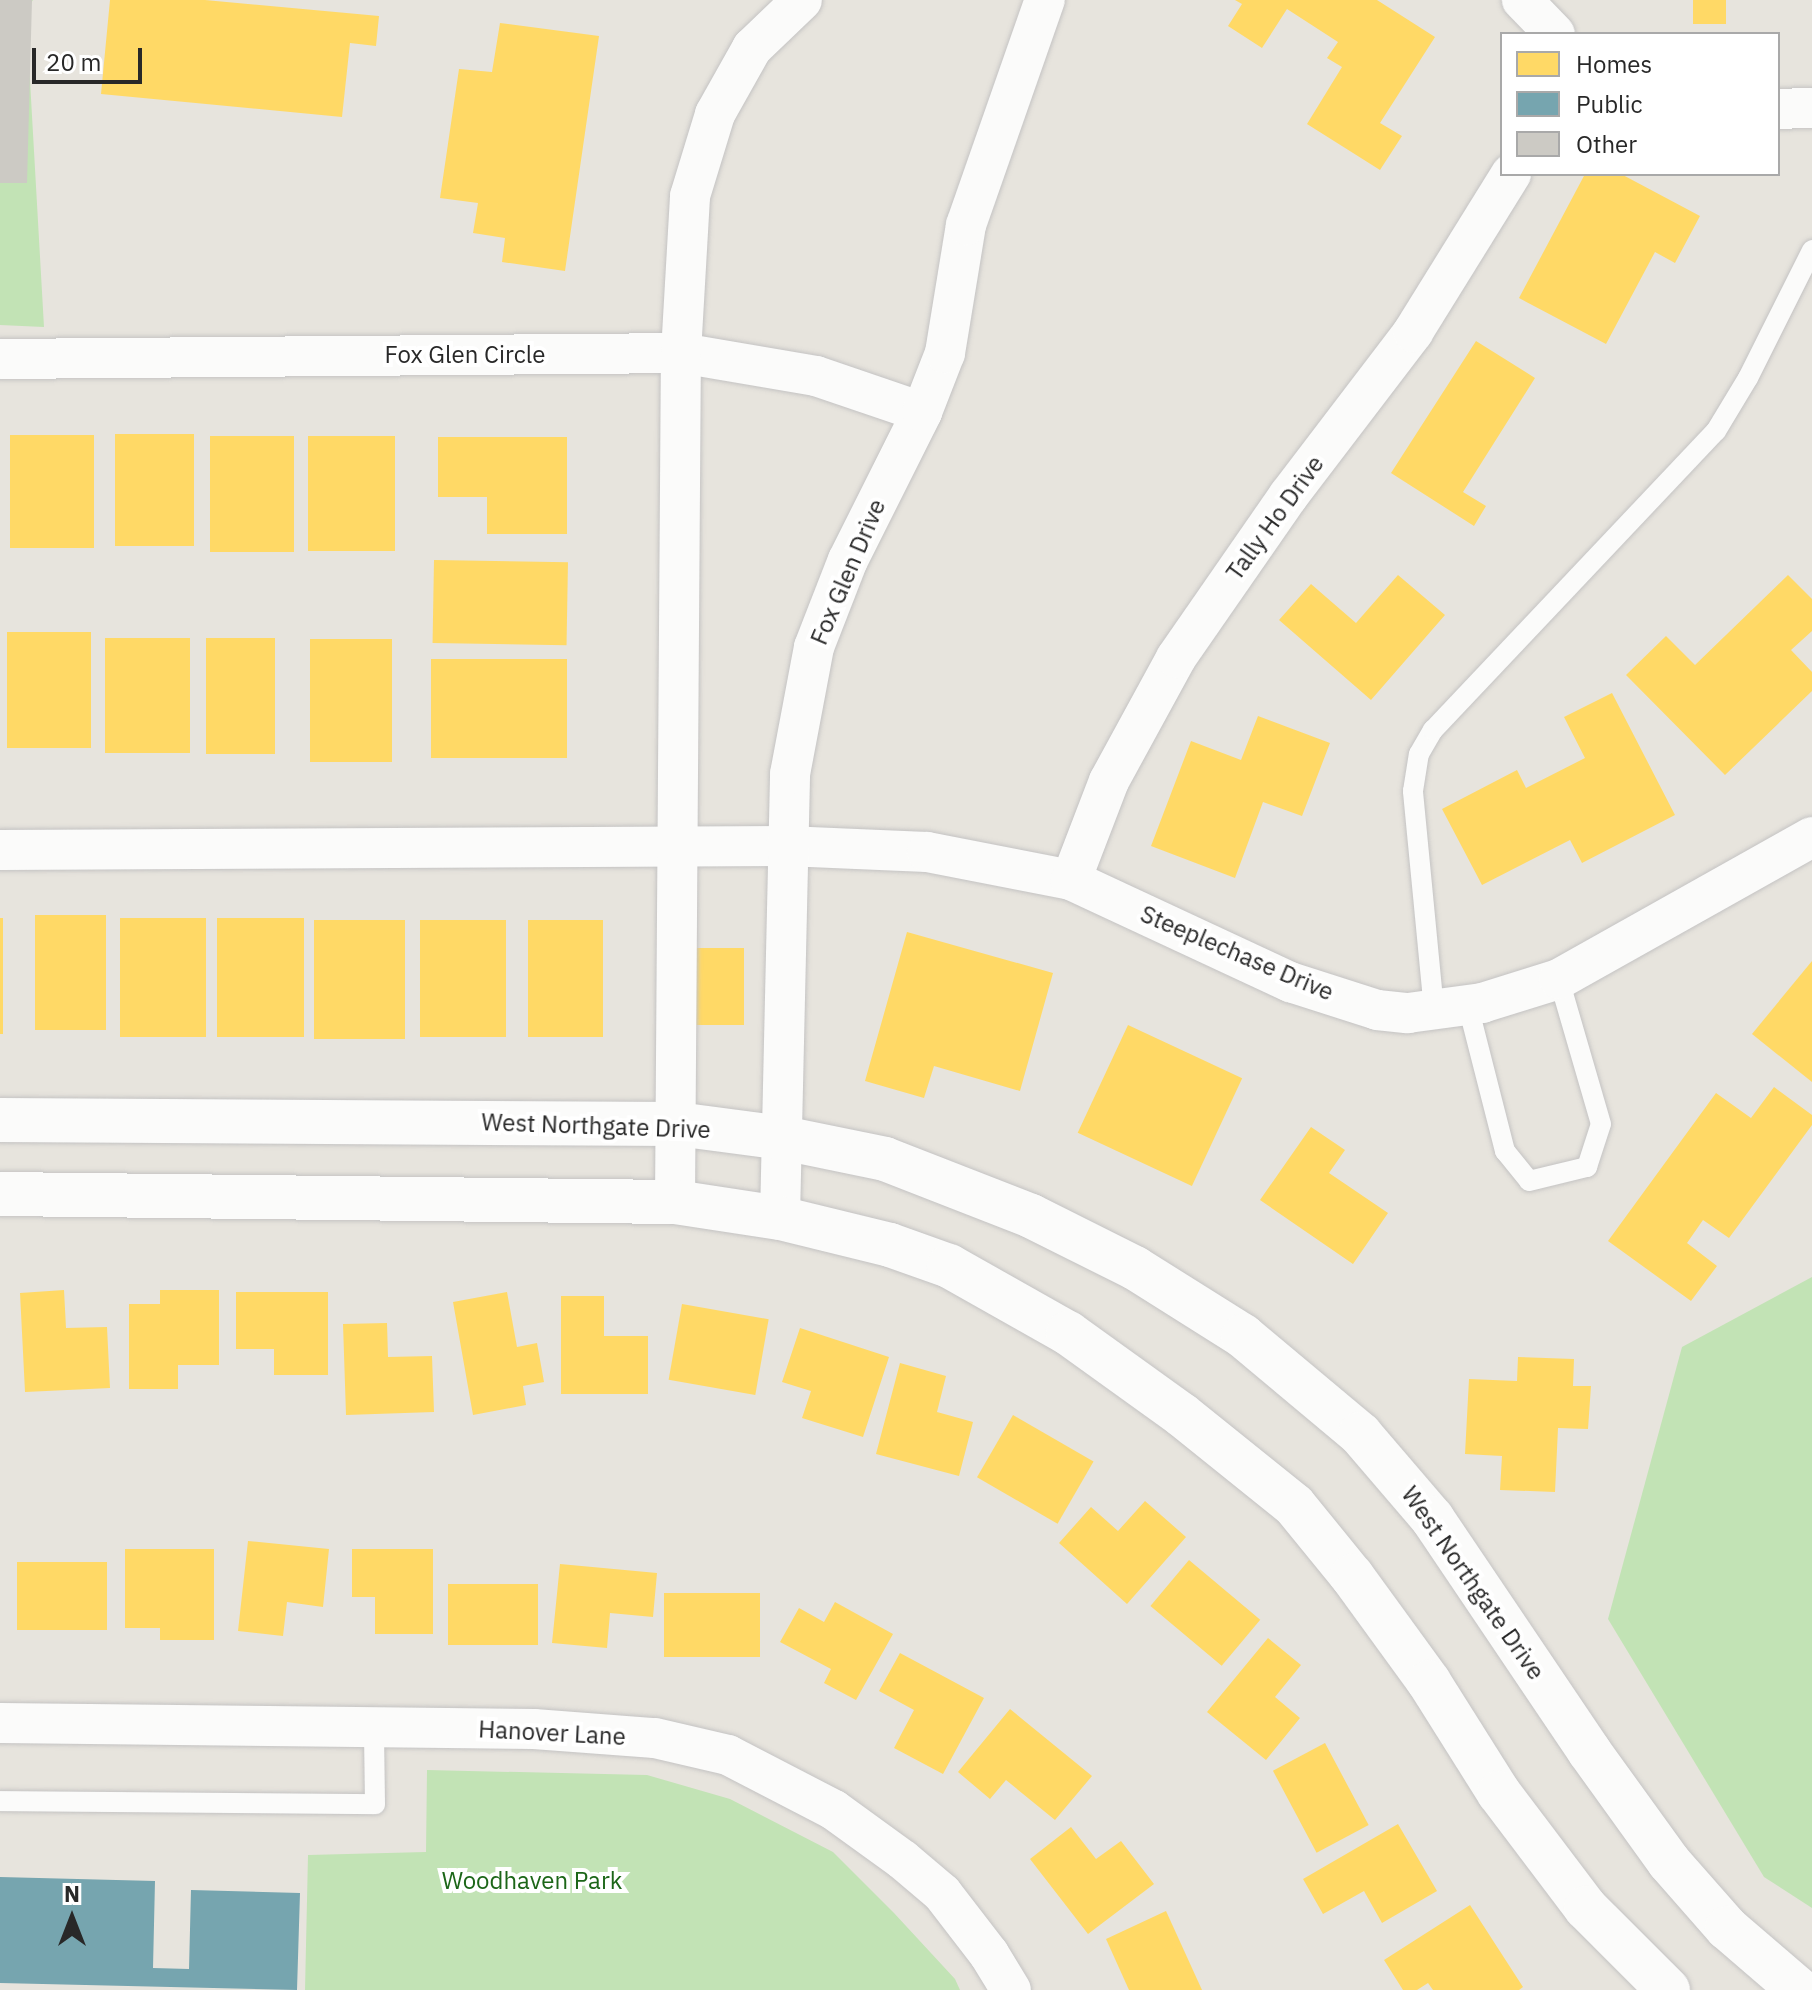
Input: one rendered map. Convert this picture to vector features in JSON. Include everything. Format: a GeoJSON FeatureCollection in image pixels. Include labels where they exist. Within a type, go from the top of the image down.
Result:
{"type":"FeatureCollection","features":[{"type":"Feature","properties":{"kind":"main road","name":"West Northgate Drive"},"geometry":{"type":"LineString","coordinates":[[0,1120],[677,1124],[783,1138],[885,1159],[1031,1216],[1135,1268],[1243,1336],[1360,1434],[1432,1518],[1589,1751],[1669,1862],[1727,1928],[1799,1990]]}},
{"type":"Feature","properties":{"kind":"main road"},"geometry":{"type":"LineString","coordinates":[[0,1194],[675,1202],[780,1218],[890,1245],[949,1266],[1068,1333],[1182,1415],[1294,1505],[1421,1670],[1499,1793],[1586,1908],[1668,1990]]}},
{"type":"Feature","properties":{"kind":"street"},"geometry":{"type":"LineString","coordinates":[[675,1202],[681,353],[690,196],[715,114],[752,48],[802,0]]}},
{"type":"Feature","properties":{"kind":"street","name":"Fox Glen Drive"},"geometry":{"type":"LineString","coordinates":[[780,1218],[790,774],[814,647],[848,560],[922,412],[945,353],[966,225],[1045,0]]}},
{"type":"Feature","properties":{"kind":"street"},"geometry":{"type":"LineString","coordinates":[[1522,0],[1553,32]]}},
{"type":"Feature","properties":{"kind":"street"},"geometry":{"type":"LineString","coordinates":[[1780,109],[1812,108]]}},
{"type":"Feature","properties":{"kind":"street","name":"Tally Ho Drive"},"geometry":{"type":"LineString","coordinates":[[1071,880],[1109,781],[1176,658],[1289,495],[1413,332],[1510,176]]}},
{"type":"Feature","properties":{"kind":"street","name":"Fox Glen Circle"},"geometry":{"type":"LineString","coordinates":[[0,359],[681,353],[816,376],[922,412]]}},
{"type":"Feature","properties":{"kind":"street","name":"Steeplechase Drive"},"geometry":{"type":"LineString","coordinates":[[676,848],[786,846],[927,852],[1071,880],[1290,982],[1377,1010],[1408,1013],[1451,1008],[1559,979],[1812,837]]}},
{"type":"Feature","properties":{"kind":"street"},"geometry":{"type":"LineString","coordinates":[[0,850],[676,848]]}},
{"type":"Feature","properties":{"kind":"street","name":"Hanover Lane"},"geometry":{"type":"LineString","coordinates":[[0,1723],[534,1729],[640,1737],[728,1755],[834,1810],[903,1860],[942,1893],[989,1954],[1011,1990]]}},
{"type":"Feature","properties":{"kind":"lane"},"geometry":{"type":"LineString","coordinates":[[1559,979],[1601,1124],[1587,1167],[1529,1181],[1505,1151],[1451,1008],[1413,791],[1419,754],[1433,730],[1716,431],[1748,378],[1812,250]]}},
{"type":"Feature","properties":{"kind":"lane"},"geometry":{"type":"LineString","coordinates":[[0,1801],[375,1804],[374,1728]]}},
{"type":"Feature","properties":{"kind":"green space"},"geometry":{"type":"Polygon","coordinates":[[[0,0],[33,0],[26,10],[44,327],[0,325],[0,0]]]}},
{"type":"Feature","properties":{"kind":"green space"},"geometry":{"type":"Polygon","coordinates":[[[1812,1277],[1812,1908],[1764,1877],[1608,1619],[1682,1347],[1812,1277]]]}},
{"type":"Feature","properties":{"kind":"green space","name":"Woodhaven Park"},"geometry":{"type":"Polygon","coordinates":[[[427,1770],[647,1775],[730,1799],[833,1852],[955,1979],[960,1990],[305,1990],[308,1855],[426,1852],[427,1770]]]}},
{"type":"Feature","properties":{"kind":"building: Homes"},"geometry":{"type":"Polygon","coordinates":[[[110,0],[205,0],[379,16],[376,46],[350,43],[342,117],[101,94],[110,0]]]}},
{"type":"Feature","properties":{"kind":"building: Homes"},"geometry":{"type":"Polygon","coordinates":[[[1235,0],[1377,0],[1435,37],[1380,123],[1402,136],[1380,170],[1307,124],[1342,67],[1327,58],[1338,42],[1287,9],[1262,48],[1228,26],[1242,4],[1235,0]]]}},
{"type":"Feature","properties":{"kind":"building: Homes"},"geometry":{"type":"Polygon","coordinates":[[[1693,0],[1726,0],[1726,24],[1693,24],[1693,0]]]}},
{"type":"Feature","properties":{"kind":"building: Homes"},"geometry":{"type":"Polygon","coordinates":[[[500,23],[599,36],[565,271],[502,262],[505,238],[473,233],[478,203],[440,198],[459,69],[492,72],[500,23]]]}},
{"type":"Feature","properties":{"kind":"building: Homes"},"geometry":{"type":"Polygon","coordinates":[[[1584,176],[1625,176],[1700,216],[1675,263],[1655,252],[1606,344],[1519,298],[1584,176]]]}},
{"type":"Feature","properties":{"kind":"building: Homes"},"geometry":{"type":"Polygon","coordinates":[[[1476,341],[1535,378],[1463,492],[1486,506],[1474,526],[1391,473],[1476,341]]]}},
{"type":"Feature","properties":{"kind":"building: Homes"},"geometry":{"type":"Polygon","coordinates":[[[115,434],[194,434],[194,546],[115,546],[115,434]]]}},
{"type":"Feature","properties":{"kind":"building: Homes"},"geometry":{"type":"Polygon","coordinates":[[[10,435],[94,435],[94,548],[10,548],[10,435]]]}},
{"type":"Feature","properties":{"kind":"building: Homes"},"geometry":{"type":"Polygon","coordinates":[[[210,436],[294,436],[294,552],[210,552],[210,436]]]}},
{"type":"Feature","properties":{"kind":"building: Homes"},"geometry":{"type":"Polygon","coordinates":[[[308,436],[395,436],[395,551],[308,551],[308,436]]]}},
{"type":"Feature","properties":{"kind":"building: Homes"},"geometry":{"type":"Polygon","coordinates":[[[438,437],[567,437],[567,534],[487,534],[487,497],[438,497],[438,437]]]}},
{"type":"Feature","properties":{"kind":"building: Homes"},"geometry":{"type":"Polygon","coordinates":[[[434,560],[568,562],[567,645],[433,643],[434,560]]]}},
{"type":"Feature","properties":{"kind":"building: Homes"},"geometry":{"type":"Polygon","coordinates":[[[1398,575],[1445,615],[1371,700],[1279,620],[1311,584],[1356,623],[1398,575]]]}},
{"type":"Feature","properties":{"kind":"building: Homes"},"geometry":{"type":"Polygon","coordinates":[[[1788,575],[1812,599],[1812,631],[1791,650],[1812,672],[1812,691],[1725,775],[1626,675],[1666,636],[1695,665],[1788,575]]]}},
{"type":"Feature","properties":{"kind":"building: Homes"},"geometry":{"type":"Polygon","coordinates":[[[7,632],[91,632],[91,748],[7,748],[7,632]]]}},
{"type":"Feature","properties":{"kind":"building: Homes"},"geometry":{"type":"Polygon","coordinates":[[[105,638],[190,638],[190,753],[105,753],[105,638]]]}},
{"type":"Feature","properties":{"kind":"building: Homes"},"geometry":{"type":"Polygon","coordinates":[[[206,638],[275,638],[275,754],[206,754],[206,638]]]}},
{"type":"Feature","properties":{"kind":"building: Homes"},"geometry":{"type":"Polygon","coordinates":[[[310,639],[392,639],[392,762],[310,762],[310,639]]]}},
{"type":"Feature","properties":{"kind":"building: Homes"},"geometry":{"type":"Polygon","coordinates":[[[431,659],[567,659],[567,758],[431,758],[431,659]]]}},
{"type":"Feature","properties":{"kind":"building: Homes"},"geometry":{"type":"Polygon","coordinates":[[[1612,693],[1675,815],[1582,863],[1570,840],[1482,885],[1442,809],[1517,770],[1526,788],[1585,758],[1564,717],[1612,693]]]}},
{"type":"Feature","properties":{"kind":"building: Homes"},"geometry":{"type":"Polygon","coordinates":[[[1258,716],[1330,743],[1302,816],[1263,802],[1235,878],[1151,846],[1191,741],[1241,760],[1258,716]]]}},
{"type":"Feature","properties":{"kind":"building: Homes"},"geometry":{"type":"Polygon","coordinates":[[[35,915],[106,915],[106,1030],[35,1030],[35,915]]]}},
{"type":"Feature","properties":{"kind":"building: Homes"},"geometry":{"type":"Polygon","coordinates":[[[0,918],[3,918],[3,1034],[0,1034],[0,918]]]}},
{"type":"Feature","properties":{"kind":"building: Homes"},"geometry":{"type":"Polygon","coordinates":[[[120,918],[206,918],[206,1037],[120,1037],[120,918]]]}},
{"type":"Feature","properties":{"kind":"building: Homes"},"geometry":{"type":"Polygon","coordinates":[[[217,918],[304,918],[304,1037],[217,1037],[217,918]]]}},
{"type":"Feature","properties":{"kind":"building: Homes"},"geometry":{"type":"Polygon","coordinates":[[[314,920],[405,920],[405,1039],[314,1039],[314,920]]]}},
{"type":"Feature","properties":{"kind":"building: Homes"},"geometry":{"type":"Polygon","coordinates":[[[420,920],[506,920],[506,1037],[420,1037],[420,920]]]}},
{"type":"Feature","properties":{"kind":"building: Homes"},"geometry":{"type":"Polygon","coordinates":[[[528,920],[603,920],[603,1037],[528,1037],[528,920]]]}},
{"type":"Feature","properties":{"kind":"building: Homes"},"geometry":{"type":"Polygon","coordinates":[[[907,932],[1053,973],[1020,1091],[934,1066],[924,1098],[865,1081],[907,932]]]}},
{"type":"Feature","properties":{"kind":"building: Homes"},"geometry":{"type":"Polygon","coordinates":[[[685,948],[744,948],[744,1025],[685,1025],[685,948]]]}},
{"type":"Feature","properties":{"kind":"building: Homes"},"geometry":{"type":"Polygon","coordinates":[[[1812,961],[1812,1082],[1752,1034],[1812,961]]]}},
{"type":"Feature","properties":{"kind":"building: Homes"},"geometry":{"type":"Polygon","coordinates":[[[1128,1025],[1242,1078],[1192,1186],[1078,1133],[1128,1025]]]}},
{"type":"Feature","properties":{"kind":"building: Homes"},"geometry":{"type":"Polygon","coordinates":[[[1774,1087],[1812,1115],[1812,1125],[1729,1238],[1703,1220],[1687,1243],[1717,1266],[1691,1301],[1608,1241],[1716,1093],[1751,1118],[1774,1087]]]}},
{"type":"Feature","properties":{"kind":"building: Homes"},"geometry":{"type":"Polygon","coordinates":[[[1311,1127],[1345,1150],[1329,1173],[1388,1213],[1353,1264],[1260,1200],[1311,1127]]]}},
{"type":"Feature","properties":{"kind":"building: Homes"},"geometry":{"type":"Polygon","coordinates":[[[64,1290],[66,1328],[107,1327],[110,1388],[25,1392],[20,1293],[64,1290]]]}},
{"type":"Feature","properties":{"kind":"building: Homes"},"geometry":{"type":"Polygon","coordinates":[[[160,1290],[219,1290],[219,1365],[178,1365],[178,1389],[129,1389],[129,1304],[160,1304],[160,1290]]]}},
{"type":"Feature","properties":{"kind":"building: Homes"},"geometry":{"type":"Polygon","coordinates":[[[236,1292],[328,1292],[328,1375],[274,1375],[274,1349],[236,1349],[236,1292]]]}},
{"type":"Feature","properties":{"kind":"building: Homes"},"geometry":{"type":"Polygon","coordinates":[[[507,1292],[517,1347],[537,1343],[544,1382],[523,1386],[526,1405],[473,1415],[453,1302],[507,1292]]]}},
{"type":"Feature","properties":{"kind":"building: Homes"},"geometry":{"type":"Polygon","coordinates":[[[561,1296],[604,1296],[604,1336],[648,1336],[648,1394],[561,1394],[561,1296]]]}},
{"type":"Feature","properties":{"kind":"building: Homes"},"geometry":{"type":"Polygon","coordinates":[[[682,1304],[769,1319],[755,1395],[669,1380],[682,1304]]]}},
{"type":"Feature","properties":{"kind":"building: Homes"},"geometry":{"type":"Polygon","coordinates":[[[387,1323],[388,1357],[432,1356],[434,1412],[346,1415],[343,1324],[387,1323]]]}},
{"type":"Feature","properties":{"kind":"building: Homes"},"geometry":{"type":"Polygon","coordinates":[[[800,1328],[889,1357],[863,1437],[802,1418],[811,1391],[782,1382],[800,1328]]]}},
{"type":"Feature","properties":{"kind":"building: Homes"},"geometry":{"type":"Polygon","coordinates":[[[1518,1357],[1574,1359],[1573,1386],[1591,1386],[1588,1429],[1558,1428],[1555,1492],[1500,1490],[1502,1456],[1465,1454],[1469,1379],[1517,1381],[1518,1357]]]}},
{"type":"Feature","properties":{"kind":"building: Homes"},"geometry":{"type":"Polygon","coordinates":[[[900,1363],[946,1376],[937,1412],[973,1422],[959,1476],[876,1454],[900,1363]]]}},
{"type":"Feature","properties":{"kind":"building: Homes"},"geometry":{"type":"Polygon","coordinates":[[[1013,1415],[1094,1461],[1058,1524],[977,1477],[1013,1415]]]}},
{"type":"Feature","properties":{"kind":"building: Homes"},"geometry":{"type":"Polygon","coordinates":[[[1145,1501],[1186,1537],[1127,1604],[1059,1543],[1091,1507],[1118,1531],[1145,1501]]]}},
{"type":"Feature","properties":{"kind":"building: Homes"},"geometry":{"type":"Polygon","coordinates":[[[248,1541],[329,1549],[323,1607],[287,1602],[283,1636],[238,1631],[248,1541]]]}},
{"type":"Feature","properties":{"kind":"building: Homes"},"geometry":{"type":"Polygon","coordinates":[[[125,1549],[214,1549],[214,1640],[160,1640],[160,1628],[125,1628],[125,1549]]]}},
{"type":"Feature","properties":{"kind":"building: Homes"},"geometry":{"type":"Polygon","coordinates":[[[352,1549],[433,1549],[433,1634],[375,1634],[375,1597],[352,1597],[352,1549]]]}},
{"type":"Feature","properties":{"kind":"building: Homes"},"geometry":{"type":"Polygon","coordinates":[[[1189,1560],[1260,1620],[1222,1666],[1150,1606],[1189,1560]]]}},
{"type":"Feature","properties":{"kind":"building: Homes"},"geometry":{"type":"Polygon","coordinates":[[[17,1562],[107,1562],[107,1630],[17,1630],[17,1562]]]}},
{"type":"Feature","properties":{"kind":"building: Homes"},"geometry":{"type":"Polygon","coordinates":[[[560,1564],[657,1573],[653,1617],[610,1613],[607,1648],[552,1643],[560,1564]]]}},
{"type":"Feature","properties":{"kind":"building: Homes"},"geometry":{"type":"Polygon","coordinates":[[[448,1584],[538,1584],[538,1645],[448,1645],[448,1584]]]}},
{"type":"Feature","properties":{"kind":"building: Homes"},"geometry":{"type":"Polygon","coordinates":[[[664,1593],[760,1593],[760,1657],[664,1657],[664,1593]]]}},
{"type":"Feature","properties":{"kind":"building: Homes"},"geometry":{"type":"Polygon","coordinates":[[[835,1602],[893,1634],[856,1700],[824,1683],[831,1669],[780,1642],[799,1608],[824,1622],[835,1602]]]}},
{"type":"Feature","properties":{"kind":"building: Homes"},"geometry":{"type":"Polygon","coordinates":[[[1268,1638],[1301,1665],[1275,1697],[1300,1718],[1266,1760],[1207,1712],[1268,1638]]]}},
{"type":"Feature","properties":{"kind":"building: Homes"},"geometry":{"type":"Polygon","coordinates":[[[900,1653],[984,1698],[943,1774],[894,1748],[914,1710],[879,1691],[900,1653]]]}},
{"type":"Feature","properties":{"kind":"building: Homes"},"geometry":{"type":"Polygon","coordinates":[[[1010,1709],[1092,1776],[1055,1820],[1006,1780],[990,1799],[958,1772],[1010,1709]]]}},
{"type":"Feature","properties":{"kind":"building: Homes"},"geometry":{"type":"Polygon","coordinates":[[[1325,1743],[1369,1825],[1317,1853],[1273,1771],[1325,1743]]]}},
{"type":"Feature","properties":{"kind":"building: Homes"},"geometry":{"type":"Polygon","coordinates":[[[1398,1824],[1437,1891],[1382,1923],[1364,1891],[1323,1914],[1303,1879],[1398,1824]]]}},
{"type":"Feature","properties":{"kind":"building: Homes"},"geometry":{"type":"Polygon","coordinates":[[[1071,1827],[1096,1859],[1121,1841],[1154,1884],[1088,1934],[1030,1859],[1071,1827]]]}},
{"type":"Feature","properties":{"kind":"building: Homes"},"geometry":{"type":"Polygon","coordinates":[[[1470,1905],[1523,1987],[1519,1990],[1433,1990],[1428,1983],[1417,1990],[1403,1990],[1384,1960],[1470,1905]]]}},
{"type":"Feature","properties":{"kind":"building: Homes"},"geometry":{"type":"Polygon","coordinates":[[[1166,1911],[1202,1990],[1129,1990],[1106,1939],[1166,1911]]]}},
{"type":"Feature","properties":{"kind":"building: Public"},"geometry":{"type":"Polygon","coordinates":[[[0,1877],[155,1881],[153,1968],[189,1969],[191,1890],[300,1893],[297,1990],[0,1983],[0,1877]]]}},
{"type":"Feature","properties":{"kind":"building: Other"},"geometry":{"type":"Polygon","coordinates":[[[0,0],[32,0],[27,183],[0,183],[0,0]]]}}]}
